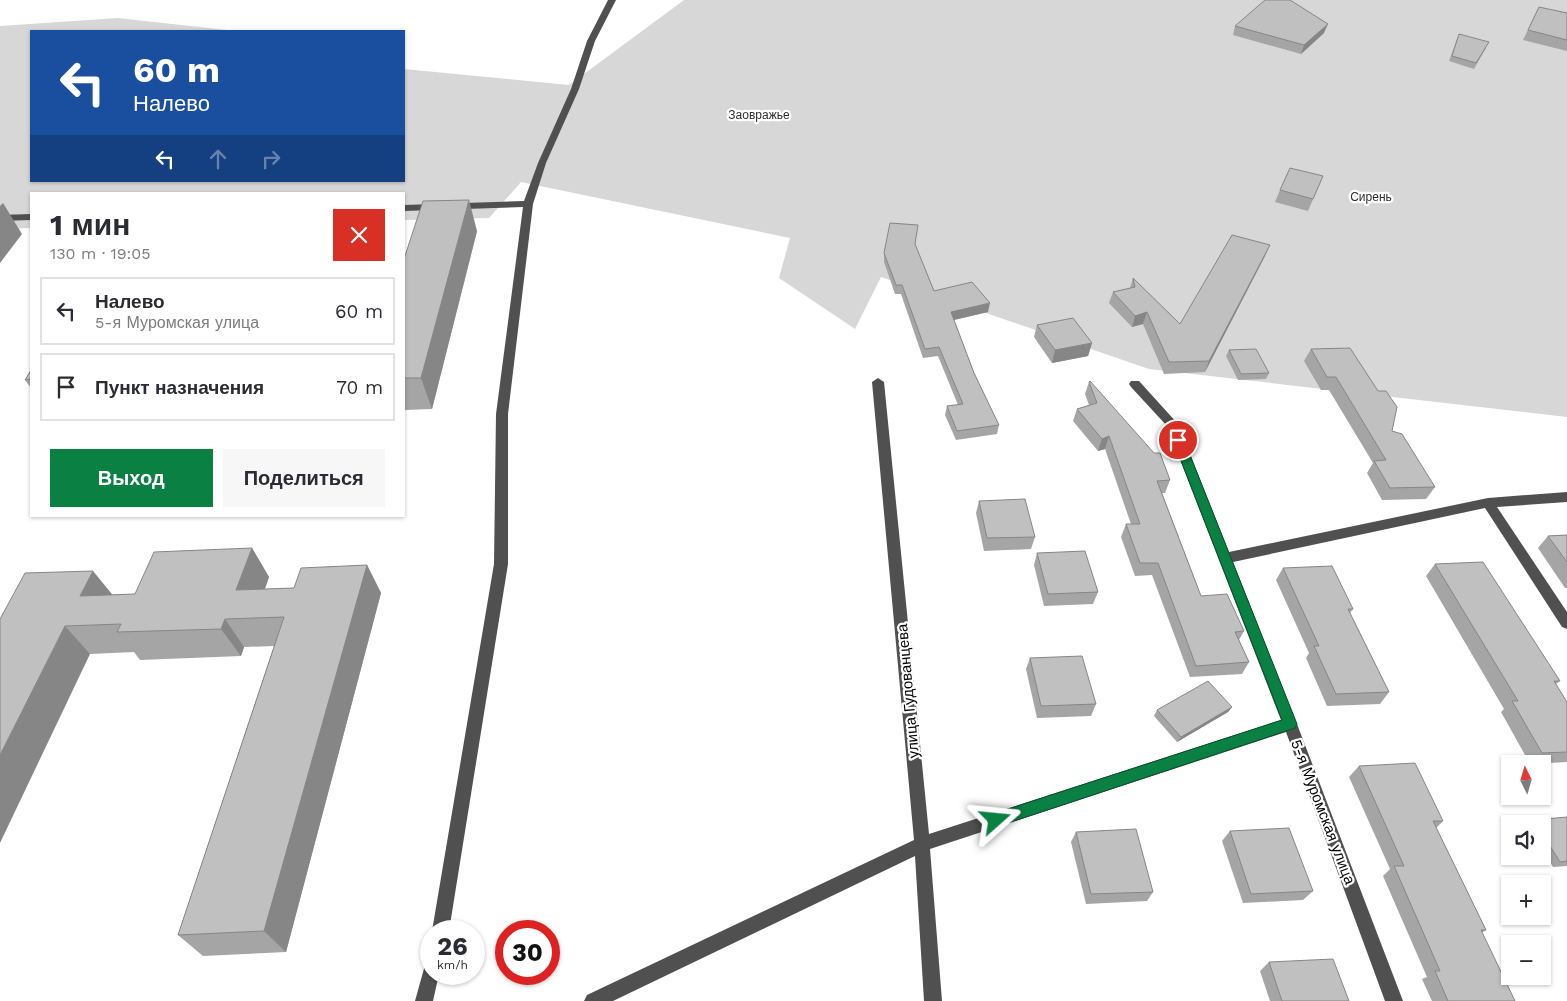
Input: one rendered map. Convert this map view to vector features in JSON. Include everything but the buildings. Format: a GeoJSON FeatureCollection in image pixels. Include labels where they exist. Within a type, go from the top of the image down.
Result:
{"type":"FeatureCollection","features":[{"type":"Feature","properties":{"kind":"street"},"geometry":{"type":"LineString","coordinates":[[442,920],[501,564],[502,414],[528,204],[542,163],[575,88],[591,41],[612,0]]}},
{"type":"Feature","properties":{"kind":"street"},"geometry":{"type":"LineString","coordinates":[[405,208],[528,204]]}},
{"type":"Feature","properties":{"kind":"street"},"geometry":{"type":"LineString","coordinates":[[0,218],[30,217]]}},
{"type":"Feature","properties":{"kind":"street","name":"улица Гудованцева"},"geometry":{"type":"LineString","coordinates":[[878,382],[922,844],[933,1001]]}},
{"type":"Feature","properties":{"kind":"street","name":"5-я Муромская улица"},"geometry":{"type":"LineString","coordinates":[[1135,384],[1172,424],[1290,724],[1394,1001]]}},
{"type":"Feature","properties":{"kind":"street"},"geometry":{"type":"LineString","coordinates":[[1224,558],[1488,503],[1567,497]]}},
{"type":"Feature","properties":{"kind":"street"},"geometry":{"type":"LineString","coordinates":[[1488,503],[1567,623]]}},
{"type":"Feature","properties":{"kind":"street"},"geometry":{"type":"LineString","coordinates":[[593,1001],[922,844],[1290,724]]}},
{"type":"Feature","properties":{"kind":"street"},"geometry":{"type":"LineString","coordinates":[[424,1001],[428,985]]}},
{"type":"Feature","properties":{"kind":"green space","name":"Сирень"},"geometry":{"type":"Polygon","coordinates":[[[684,0],[1567,0],[1567,417],[1149,369],[881,277],[855,329],[779,278],[790,238],[521,182],[489,218],[405,220],[405,192],[30,192],[30,228],[0,229],[0,26],[118,18],[227,30],[30,30],[30,182],[405,182],[405,69],[569,85],[684,0]]]}},
{"type":"Feature","properties":{"kind":"route"},"geometry":{"type":"LineString","coordinates":[[996,820],[1290,724],[1178,440]]}},
{"type":"Feature","properties":{"kind":"park label","name":"Заовражье"},"geometry":{"type":"Point","coordinates":[759,115]}}]}
